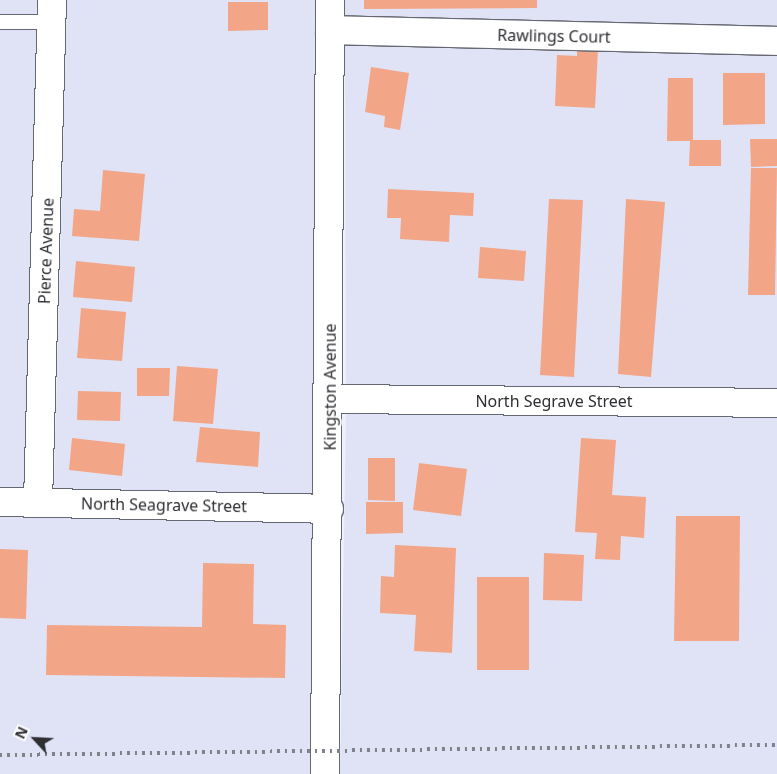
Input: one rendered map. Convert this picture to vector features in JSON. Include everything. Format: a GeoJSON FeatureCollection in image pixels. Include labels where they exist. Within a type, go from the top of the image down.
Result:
{"type":"FeatureCollection","features":[{"type":"Feature","properties":{"kind":"street","name":"Kingston Avenue"},"geometry":{"type":"LineString","coordinates":[[325,774],[331,399],[330,0]]}},
{"type":"Feature","properties":{"kind":"street","name":"Pierce Avenue"},"geometry":{"type":"LineString","coordinates":[[38,502],[52,11]]}},
{"type":"Feature","properties":{"kind":"street","name":"Rawlings Court"},"geometry":{"type":"LineString","coordinates":[[330,30],[777,41]]}},
{"type":"Feature","properties":{"kind":"street","name":"North Segrave Street"},"geometry":{"type":"LineString","coordinates":[[331,399],[777,403]]}},
{"type":"Feature","properties":{"kind":"street","name":"North Seagrave Street"},"geometry":{"type":"LineString","coordinates":[[0,502],[329,509]]}},
{"type":"Feature","properties":{"kind":"lane"},"geometry":{"type":"LineString","coordinates":[[0,22],[52,11]]}},
{"type":"Feature","properties":{"kind":"shaded area"},"geometry":{"type":"Polygon","coordinates":[[[0,0],[37,0],[24,488],[0,488],[0,0]]]}},
{"type":"Feature","properties":{"kind":"shaded area"},"geometry":{"type":"Polygon","coordinates":[[[67,0],[315,0],[314,495],[54,489],[67,0]]]}},
{"type":"Feature","properties":{"kind":"shaded area"},"geometry":{"type":"Polygon","coordinates":[[[345,0],[777,0],[777,27],[345,17],[345,0]]]}},
{"type":"Feature","properties":{"kind":"shaded area"},"geometry":{"type":"Polygon","coordinates":[[[345,45],[777,55],[777,389],[346,386],[345,45]]]}},
{"type":"Feature","properties":{"kind":"shaded area"},"geometry":{"type":"Polygon","coordinates":[[[346,414],[777,417],[777,774],[340,774],[346,414]]]}},
{"type":"Feature","properties":{"kind":"shaded area"},"geometry":{"type":"Polygon","coordinates":[[[0,515],[313,522],[310,774],[0,774],[0,515]]]}},
{"type":"Feature","properties":{"kind":"building"},"geometry":{"type":"Polygon","coordinates":[[[364,0],[537,0],[537,8],[364,9],[364,0]]]}},
{"type":"Feature","properties":{"kind":"building"},"geometry":{"type":"Polygon","coordinates":[[[228,2],[268,2],[268,30],[228,31],[228,2]]]}},
{"type":"Feature","properties":{"kind":"building"},"geometry":{"type":"Polygon","coordinates":[[[577,49],[598,50],[595,108],[555,106],[557,55],[577,56],[577,49]]]}},
{"type":"Feature","properties":{"kind":"building"},"geometry":{"type":"Polygon","coordinates":[[[371,67],[409,73],[400,130],[384,127],[385,116],[365,112],[371,67]]]}},
{"type":"Feature","properties":{"kind":"building"},"geometry":{"type":"Polygon","coordinates":[[[723,73],[765,73],[765,124],[723,125],[723,73]]]}},
{"type":"Feature","properties":{"kind":"building"},"geometry":{"type":"Polygon","coordinates":[[[668,78],[693,78],[693,140],[721,140],[721,166],[689,166],[690,141],[667,141],[668,78]]]}},
{"type":"Feature","properties":{"kind":"building"},"geometry":{"type":"Polygon","coordinates":[[[750,139],[777,139],[777,166],[751,167],[750,139]]]}},
{"type":"Feature","properties":{"kind":"building"},"geometry":{"type":"Polygon","coordinates":[[[751,168],[777,168],[775,295],[748,295],[751,168]]]}},
{"type":"Feature","properties":{"kind":"building"},"geometry":{"type":"Polygon","coordinates":[[[103,170],[145,174],[139,241],[72,236],[74,209],[100,211],[103,170]]]}},
{"type":"Feature","properties":{"kind":"building"},"geometry":{"type":"Polygon","coordinates":[[[388,189],[474,193],[473,216],[450,215],[449,242],[400,239],[401,218],[387,218],[388,189]]]}},
{"type":"Feature","properties":{"kind":"building"},"geometry":{"type":"Polygon","coordinates":[[[549,199],[583,200],[574,377],[540,375],[549,199]]]}},
{"type":"Feature","properties":{"kind":"building"},"geometry":{"type":"Polygon","coordinates":[[[626,199],[665,202],[651,377],[618,374],[626,199]]]}},
{"type":"Feature","properties":{"kind":"building"},"geometry":{"type":"Polygon","coordinates":[[[480,247],[526,251],[524,281],[478,278],[480,247]]]}},
{"type":"Feature","properties":{"kind":"building"},"geometry":{"type":"Polygon","coordinates":[[[76,261],[135,267],[132,302],[73,297],[76,261]]]}},
{"type":"Feature","properties":{"kind":"building"},"geometry":{"type":"Polygon","coordinates":[[[81,308],[126,312],[122,361],[77,358],[81,308]]]}},
{"type":"Feature","properties":{"kind":"building"},"geometry":{"type":"Polygon","coordinates":[[[177,366],[218,369],[213,424],[173,421],[177,366]]]}},
{"type":"Feature","properties":{"kind":"building"},"geometry":{"type":"Polygon","coordinates":[[[137,368],[170,368],[169,396],[137,396],[137,368]]]}},
{"type":"Feature","properties":{"kind":"building"},"geometry":{"type":"Polygon","coordinates":[[[78,391],[121,392],[120,421],[77,420],[78,391]]]}},
{"type":"Feature","properties":{"kind":"building"},"geometry":{"type":"Polygon","coordinates":[[[200,427],[260,432],[258,467],[196,462],[200,427]]]}},
{"type":"Feature","properties":{"kind":"building"},"geometry":{"type":"Polygon","coordinates":[[[72,438],[125,444],[122,476],[69,470],[72,438]]]}},
{"type":"Feature","properties":{"kind":"building"},"geometry":{"type":"Polygon","coordinates":[[[581,438],[616,440],[612,495],[646,497],[644,538],[621,536],[620,560],[595,559],[597,533],[575,532],[581,438]]]}},
{"type":"Feature","properties":{"kind":"building"},"geometry":{"type":"Polygon","coordinates":[[[368,458],[395,458],[395,501],[368,500],[368,458]]]}},
{"type":"Feature","properties":{"kind":"building"},"geometry":{"type":"Polygon","coordinates":[[[419,463],[467,469],[461,516],[413,510],[419,463]]]}},
{"type":"Feature","properties":{"kind":"building"},"geometry":{"type":"Polygon","coordinates":[[[366,502],[403,502],[403,533],[366,534],[366,502]]]}},
{"type":"Feature","properties":{"kind":"building"},"geometry":{"type":"Polygon","coordinates":[[[676,516],[740,516],[739,641],[674,641],[676,516]]]}},
{"type":"Feature","properties":{"kind":"building"},"geometry":{"type":"Polygon","coordinates":[[[395,545],[456,548],[452,653],[414,651],[416,615],[380,613],[381,576],[394,577],[395,545]]]}},
{"type":"Feature","properties":{"kind":"building"},"geometry":{"type":"Polygon","coordinates":[[[0,549],[28,550],[26,619],[0,618],[0,549]]]}},
{"type":"Feature","properties":{"kind":"building"},"geometry":{"type":"Polygon","coordinates":[[[544,553],[584,555],[582,601],[543,600],[544,553]]]}},
{"type":"Feature","properties":{"kind":"building"},"geometry":{"type":"Polygon","coordinates":[[[203,563],[254,564],[253,624],[286,625],[285,678],[46,675],[47,625],[202,627],[203,563]]]}},
{"type":"Feature","properties":{"kind":"building"},"geometry":{"type":"Polygon","coordinates":[[[477,577],[529,577],[529,670],[477,670],[477,577]]]}},
{"type":"Feature","properties":{"kind":"railway"},"geometry":{"type":"LineString","coordinates":[[0,755],[777,745]]}}]}
